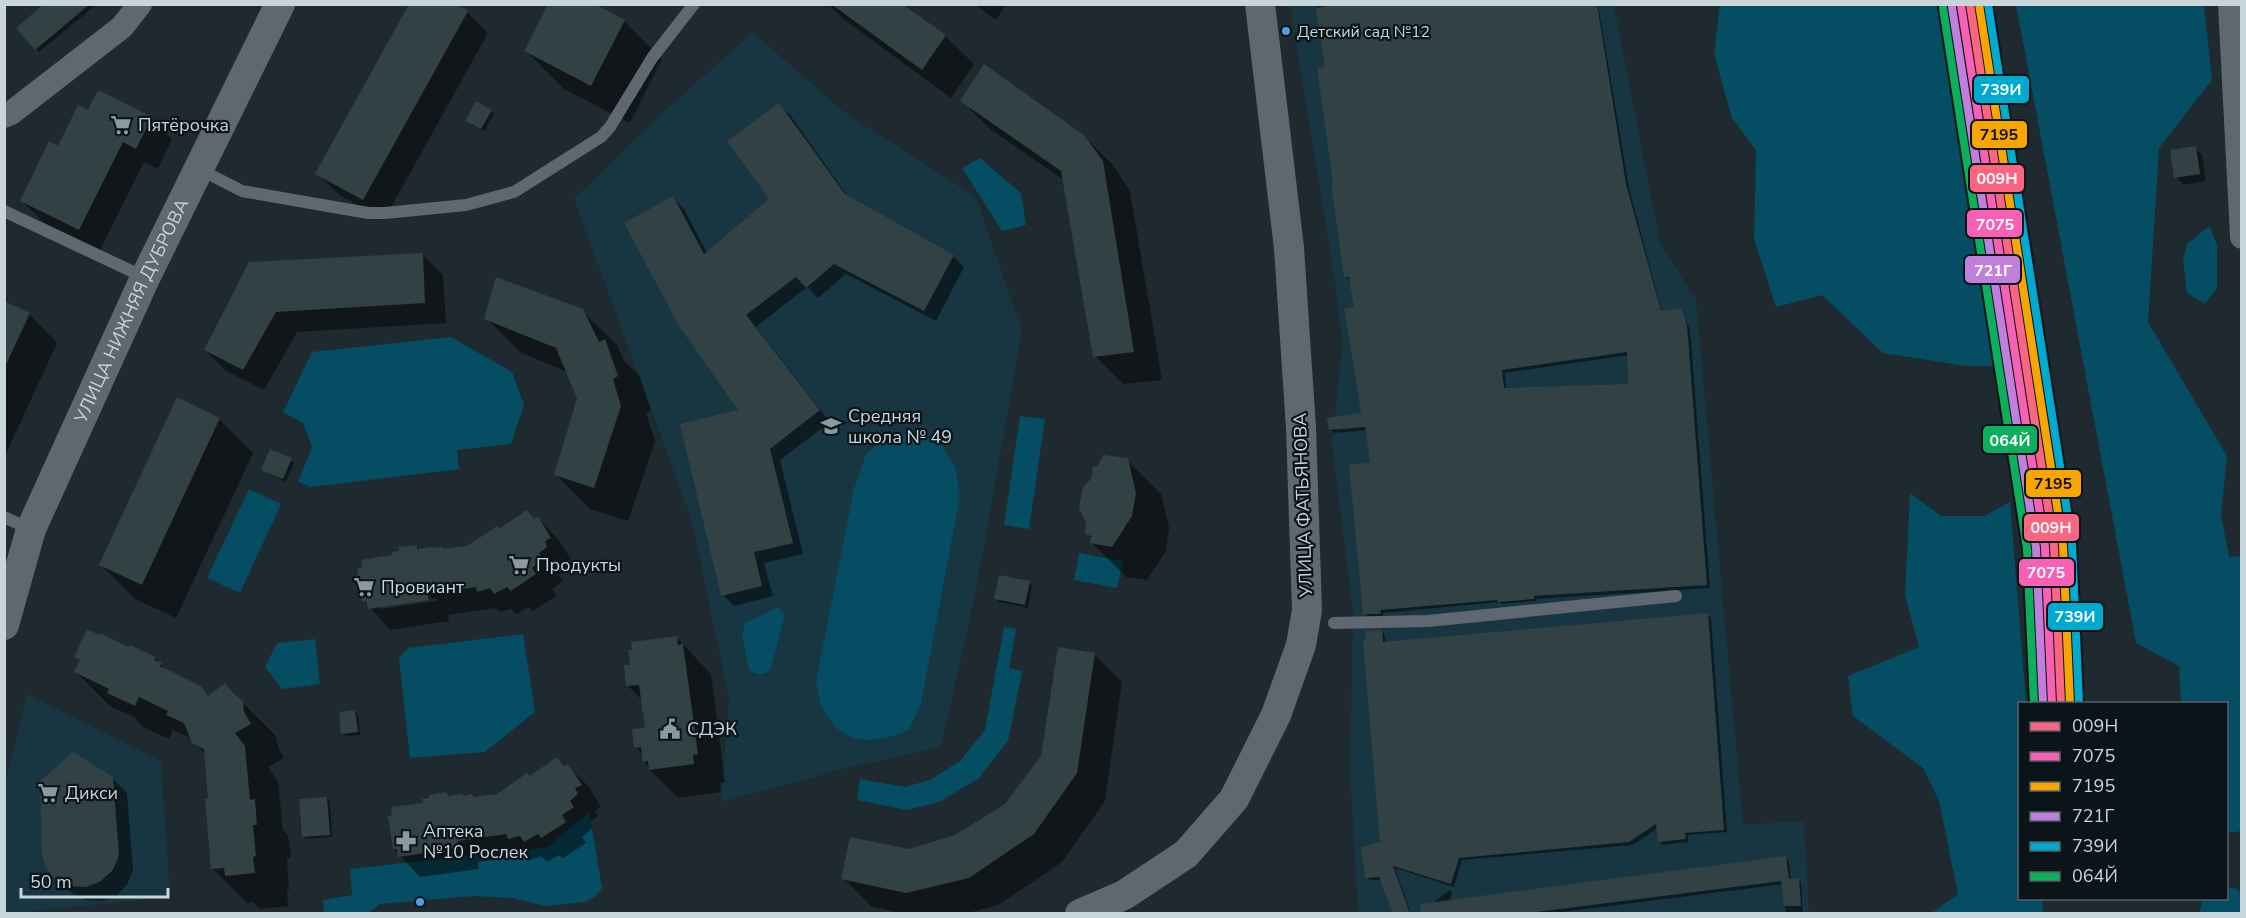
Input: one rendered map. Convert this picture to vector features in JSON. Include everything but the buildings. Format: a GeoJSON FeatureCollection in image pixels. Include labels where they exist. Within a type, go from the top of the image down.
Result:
{"type":"FeatureCollection","features":[{"type":"Feature","properties":{"kind":"street"},"geometry":{"type":"LineString","coordinates":[[4,116],[11,113],[122,27],[140,4]]}},
{"type":"Feature","properties":{"kind":"street","name":"УЛИЦА НИЖНЯЯ ДУБРОВА"},"geometry":{"type":"LineString","coordinates":[[4,625],[31,529],[145,278],[280,4]]}},
{"type":"Feature","properties":{"kind":"street","name":"УЛИЦА ФАТЬЯНОВА"},"geometry":{"type":"LineString","coordinates":[[1080,914],[1124,895],[1186,854],[1234,799],[1276,715],[1301,645],[1306,609],[1299,388],[1289,248],[1260,4]]}},
{"type":"Feature","properties":{"kind":"street"},"geometry":{"type":"LineString","coordinates":[[2230,4],[2241,237]]}},
{"type":"Feature","properties":{"kind":"lane"},"geometry":{"type":"LineString","coordinates":[[199,170],[242,190],[368,213],[466,205],[514,192],[601,137],[610,127],[652,58],[694,4]]}},
{"type":"Feature","properties":{"kind":"lane"},"geometry":{"type":"LineString","coordinates":[[4,211],[145,278]]}},
{"type":"Feature","properties":{"kind":"lane"},"geometry":{"type":"LineString","coordinates":[[4,517],[31,529]]}},
{"type":"Feature","properties":{"kind":"lane"},"geometry":{"type":"LineString","coordinates":[[1334,623],[1428,621],[1676,596]]}},
{"type":"Feature","properties":{"kind":"shaded area"},"geometry":{"type":"Polygon","coordinates":[[[1720,4],[1942,5],[1957,100],[1993,279],[1993,366],[1966,366],[1883,353],[1822,295],[1776,307],[1754,239],[1756,150],[1732,118],[1714,54],[1720,4]]]}},
{"type":"Feature","properties":{"kind":"shaded area"},"geometry":{"type":"Polygon","coordinates":[[[1290,5],[1614,5],[1660,243],[1696,300],[1743,824],[1804,822],[1809,913],[1358,913],[1350,770],[1353,615],[1332,444],[1342,345],[1337,295],[1290,5]]]}},
{"type":"Feature","properties":{"kind":"shaded area"},"geometry":{"type":"Polygon","coordinates":[[[2016,5],[2204,5],[2212,80],[2159,148],[2148,322],[2227,456],[2221,515],[2229,557],[2242,556],[2241,831],[2228,833],[2228,702],[2181,702],[2179,666],[2136,643],[2016,5]]]}},
{"type":"Feature","properties":{"kind":"shaded area","name":"Средняя школа № 49"},"geometry":{"type":"Polygon","coordinates":[[[753,32],[844,112],[976,197],[1022,331],[976,591],[941,747],[843,769],[721,802],[729,699],[692,521],[574,199],[661,114],[753,32]]]}},
{"type":"Feature","properties":{"kind":"shaded area"},"geometry":{"type":"Polygon","coordinates":[[[980,158],[1021,193],[1026,225],[1002,231],[962,168],[980,158]]]}},
{"type":"Feature","properties":{"kind":"shaded area"},"geometry":{"type":"Polygon","coordinates":[[[2209,226],[2217,244],[2217,288],[2205,304],[2187,293],[2183,259],[2187,244],[2209,226]]]}},
{"type":"Feature","properties":{"kind":"shaded area"},"geometry":{"type":"Polygon","coordinates":[[[451,337],[512,372],[524,405],[511,444],[457,450],[459,469],[311,487],[298,482],[312,447],[303,423],[283,412],[312,352],[451,337]]]}},
{"type":"Feature","properties":{"kind":"shaded area"},"geometry":{"type":"Polygon","coordinates":[[[1020,416],[1045,419],[1029,529],[1004,525],[1020,416]]]}},
{"type":"Feature","properties":{"kind":"shaded area"},"geometry":{"type":"Polygon","coordinates":[[[917,434],[941,444],[955,467],[960,496],[921,703],[909,730],[884,738],[861,739],[840,731],[831,722],[822,706],[816,681],[854,489],[866,454],[889,435],[917,434]]]}},
{"type":"Feature","properties":{"kind":"shaded area"},"geometry":{"type":"Polygon","coordinates":[[[249,489],[281,504],[240,593],[207,578],[249,489]]]}},
{"type":"Feature","properties":{"kind":"shaded area"},"geometry":{"type":"Polygon","coordinates":[[[1910,493],[1941,516],[1984,516],[2010,502],[2026,702],[2018,702],[2018,900],[2042,900],[2043,913],[1932,913],[1958,894],[1939,801],[1923,768],[1853,716],[1848,676],[1919,647],[1905,595],[1910,493]]]}},
{"type":"Feature","properties":{"kind":"shaded area"},"geometry":{"type":"Polygon","coordinates":[[[1079,553],[1123,561],[1117,588],[1074,580],[1079,553]]]}},
{"type":"Feature","properties":{"kind":"shaded area"},"geometry":{"type":"Polygon","coordinates":[[[778,607],[785,615],[770,671],[762,674],[755,673],[749,670],[742,636],[745,623],[778,607]]]}},
{"type":"Feature","properties":{"kind":"shaded area"},"geometry":{"type":"Polygon","coordinates":[[[1004,627],[1016,629],[1009,668],[1022,671],[1008,741],[978,779],[939,802],[907,810],[857,800],[860,779],[905,787],[930,780],[960,761],[985,730],[1004,627]]]}},
{"type":"Feature","properties":{"kind":"shaded area"},"geometry":{"type":"Polygon","coordinates":[[[523,634],[535,712],[485,752],[410,758],[399,658],[408,648],[523,634]]]}},
{"type":"Feature","properties":{"kind":"shaded area"},"geometry":{"type":"Polygon","coordinates":[[[315,639],[320,684],[282,689],[265,667],[277,643],[315,639]]]}},
{"type":"Feature","properties":{"kind":"shaded area"},"geometry":{"type":"Polygon","coordinates":[[[27,694],[161,761],[170,897],[5,914],[5,785],[27,694]]]}},
{"type":"Feature","properties":{"kind":"shaded area"},"geometry":{"type":"Polygon","coordinates":[[[589,812],[602,888],[595,897],[585,902],[546,906],[512,898],[474,896],[380,904],[368,913],[324,913],[323,900],[352,895],[350,869],[548,847],[589,812]]]}},
{"type":"Feature","properties":{"kind":"shaded area"},"geometry":{"type":"Polygon","coordinates":[[[2228,887],[2238,889],[2241,896],[2241,913],[2199,913],[2203,900],[2228,900],[2228,887]]]}},
{"type":"Feature","properties":{"kind":"transit line","name":"009Н"},"geometry":{"type":"LineString","coordinates":[[1970,4],[2054,546],[2061,702]]}},
{"type":"Feature","properties":{"kind":"transit line","name":"7195"},"geometry":{"type":"LineString","coordinates":[[1979,4],[2063,545],[2070,702]]}},
{"type":"Feature","properties":{"kind":"transit line","name":"739И"},"geometry":{"type":"LineString","coordinates":[[1988,4],[2072,543],[2079,702]]}},
{"type":"Feature","properties":{"kind":"transit line","name":"7075"},"geometry":{"type":"LineString","coordinates":[[1961,5],[2045,547],[2052,702]]}},
{"type":"Feature","properties":{"kind":"transit line","name":"721Г"},"geometry":{"type":"LineString","coordinates":[[1952,7],[2036,548],[2043,702]]}},
{"type":"Feature","properties":{"kind":"transit line","name":"064Й"},"geometry":{"type":"LineString","coordinates":[[1943,8],[2027,549],[2034,702]]}},
{"type":"Feature","properties":{"kind":"place","name":"Детский сад №12"},"geometry":{"type":"Point","coordinates":[1286,31]}},
{"type":"Feature","properties":{"kind":"place","name":"Пятёрочка"},"geometry":{"type":"Point","coordinates":[121,125]}},
{"type":"Feature","properties":{"kind":"place","name":"Средняя школа № 49"},"geometry":{"type":"Point","coordinates":[831,426]}},
{"type":"Feature","properties":{"kind":"place","name":"Продукты"},"geometry":{"type":"Point","coordinates":[519,565]}},
{"type":"Feature","properties":{"kind":"place","name":"Провиант"},"geometry":{"type":"Point","coordinates":[364,587]}},
{"type":"Feature","properties":{"kind":"place","name":"СДЭК"},"geometry":{"type":"Point","coordinates":[670,729]}},
{"type":"Feature","properties":{"kind":"place","name":"Дикси"},"geometry":{"type":"Point","coordinates":[48,793]}},
{"type":"Feature","properties":{"kind":"place","name":"Аптека №10 Рослек"},"geometry":{"type":"Point","coordinates":[406,841]}}]}
